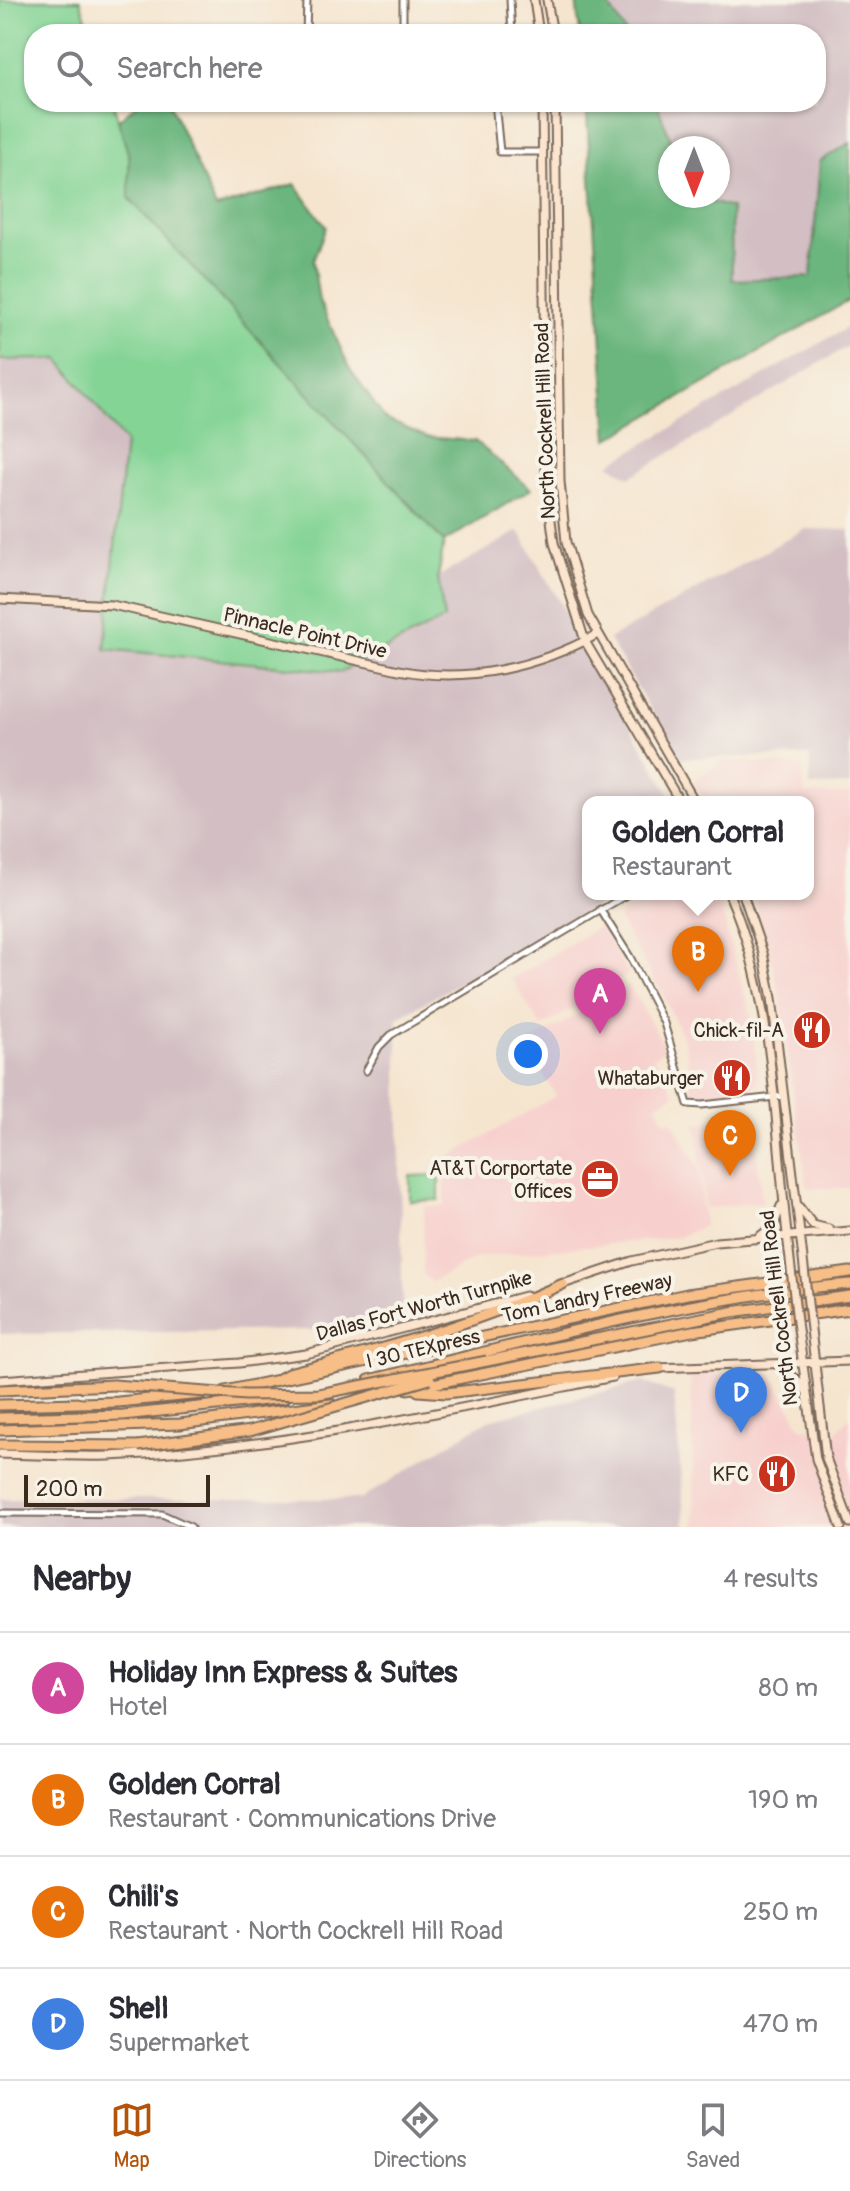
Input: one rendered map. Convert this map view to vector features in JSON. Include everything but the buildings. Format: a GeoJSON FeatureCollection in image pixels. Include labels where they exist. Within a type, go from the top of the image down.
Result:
{"type":"FeatureCollection","features":[{"type":"Feature","properties":{"kind":"highway","name":"Tom Landry Freeway"},"geometry":{"type":"LineString","coordinates":[[0,1405],[118,1402],[267,1385],[687,1294],[850,1272]]}},
{"type":"Feature","properties":{"kind":"highway"},"geometry":{"type":"LineString","coordinates":[[267,1385],[292,1372],[385,1349],[516,1305],[563,1284]]}},
{"type":"Feature","properties":{"kind":"highway","name":"I 30 TEXpress"},"geometry":{"type":"LineString","coordinates":[[0,1418],[123,1415],[279,1398],[624,1320],[768,1294],[850,1284]]}},
{"type":"Feature","properties":{"kind":"highway"},"geometry":{"type":"LineString","coordinates":[[0,1390],[114,1385],[256,1395],[319,1394],[731,1312],[850,1296]]}},
{"type":"Feature","properties":{"kind":"highway"},"geometry":{"type":"LineString","coordinates":[[0,1430],[195,1422],[315,1407],[692,1331],[850,1309]]}},
{"type":"Feature","properties":{"kind":"highway"},"geometry":{"type":"LineString","coordinates":[[0,1445],[138,1446],[208,1439],[279,1424],[487,1361]]}},
{"type":"Feature","properties":{"kind":"highway"},"geometry":{"type":"LineString","coordinates":[[403,1390],[446,1393],[660,1368]]}},
{"type":"Feature","properties":{"kind":"main road"},"geometry":{"type":"LineString","coordinates":[[534,0],[538,24]]}},
{"type":"Feature","properties":{"kind":"main road"},"geometry":{"type":"LineString","coordinates":[[547,0],[551,24]]}},
{"type":"Feature","properties":{"kind":"main road","name":"North Cockrell Hill Road"},"geometry":{"type":"LineString","coordinates":[[542,112],[548,505],[561,571],[585,641],[676,796]]}},
{"type":"Feature","properties":{"kind":"main road","name":"North Cockrell Hill Road"},"geometry":{"type":"LineString","coordinates":[[555,112],[562,511],[578,587],[598,634],[692,796]]}},
{"type":"Feature","properties":{"kind":"main road","name":"Pinnacle Point Drive"},"geometry":{"type":"LineString","coordinates":[[0,599],[112,605],[415,674],[456,675],[497,670],[538,661],[598,634]]}},
{"type":"Feature","properties":{"kind":"main road","name":"North Cockrell Hill Road"},"geometry":{"type":"LineString","coordinates":[[731,900],[756,975],[816,1459],[828,1499],[841,1527]]}},
{"type":"Feature","properties":{"kind":"main road","name":"North Cockrell Hill Road"},"geometry":{"type":"LineString","coordinates":[[745,900],[768,973],[826,1458],[850,1523]]}},
{"type":"Feature","properties":{"kind":"main road"},"geometry":{"type":"LineString","coordinates":[[756,975],[768,973]]}},
{"type":"Feature","properties":{"kind":"main road"},"geometry":{"type":"LineString","coordinates":[[795,1198],[800,1210],[813,1225],[848,1231]]}},
{"type":"Feature","properties":{"kind":"main road"},"geometry":{"type":"LineString","coordinates":[[754,1239],[770,1230],[783,1200]]}},
{"type":"Feature","properties":{"kind":"main road","name":"Dallas Fort Worth Turnpike"},"geometry":{"type":"LineString","coordinates":[[0,1380],[239,1363],[306,1354],[362,1342],[668,1252],[716,1242],[848,1231]]}},
{"type":"Feature","properties":{"kind":"main road"},"geometry":{"type":"LineString","coordinates":[[0,1454],[107,1456],[289,1437],[490,1404],[660,1368],[850,1361]]}},
{"type":"Feature","properties":{"kind":"main road"},"geometry":{"type":"LineString","coordinates":[[776,1364],[801,1383],[806,1397]]}},
{"type":"Feature","properties":{"kind":"main road"},"geometry":{"type":"LineString","coordinates":[[828,1499],[837,1494]]}},
{"type":"Feature","properties":{"kind":"street"},"geometry":{"type":"LineString","coordinates":[[306,24],[307,0]]}},
{"type":"Feature","properties":{"kind":"street"},"geometry":{"type":"LineString","coordinates":[[403,0],[403,24]]}},
{"type":"Feature","properties":{"kind":"street"},"geometry":{"type":"LineString","coordinates":[[510,0],[511,24]]}},
{"type":"Feature","properties":{"kind":"street"},"geometry":{"type":"LineString","coordinates":[[496,112],[500,152],[543,152]]}},
{"type":"Feature","properties":{"kind":"street"},"geometry":{"type":"LineString","coordinates":[[366,1071],[374,1054],[391,1035],[617,900]]}},
{"type":"Feature","properties":{"kind":"street"},"geometry":{"type":"LineString","coordinates":[[600,909],[630,957],[664,1023],[688,1104],[784,1096]]}},
{"type":"Feature","properties":{"kind":"street"},"geometry":{"type":"LineString","coordinates":[[0,1513],[162,1514],[191,1527]]}},
{"type":"Feature","properties":{"kind":"shaded area"},"geometry":{"type":"Polygon","coordinates":[[[605,0],[850,0],[850,143],[820,161],[812,278],[731,280],[730,136],[669,136],[660,112],[826,112],[826,24],[621,24],[605,0]]]}},
{"type":"Feature","properties":{"kind":"shaded area"},"geometry":{"type":"Polygon","coordinates":[[[850,326],[850,345],[630,477],[609,464],[850,326]]]}},
{"type":"Feature","properties":{"kind":"shaded area"},"geometry":{"type":"Polygon","coordinates":[[[59,359],[125,442],[105,649],[444,619],[438,577],[519,531],[671,796],[582,796],[582,900],[606,900],[397,1018],[403,1329],[0,1334],[0,360],[59,359]]]}},
{"type":"Feature","properties":{"kind":"shaded area"},"geometry":{"type":"Polygon","coordinates":[[[805,529],[850,530],[850,785],[810,786],[810,756],[679,758],[609,639],[805,529]]]}},
{"type":"Feature","properties":{"kind":"shaded area"},"geometry":{"type":"Polygon","coordinates":[[[724,760],[802,766],[805,794],[850,794],[850,1188],[807,1188],[778,987],[756,900],[814,900],[814,796],[702,796],[693,781],[724,760]]]}},
{"type":"Feature","properties":{"kind":"shaded area"},"geometry":{"type":"Polygon","coordinates":[[[645,900],[718,900],[751,1017],[757,1086],[750,1091],[702,1098],[692,1090],[685,1043],[662,993],[619,920],[623,912],[645,900]]]}},
{"type":"Feature","properties":{"kind":"shaded area"},"geometry":{"type":"Polygon","coordinates":[[[600,926],[629,974],[541,1027],[512,979],[600,926]]]}},
{"type":"Feature","properties":{"kind":"shaded area"},"geometry":{"type":"Polygon","coordinates":[[[629,985],[666,1049],[653,1057],[675,1094],[656,1105],[666,1122],[671,1120],[699,1167],[704,1226],[679,1237],[477,1257],[432,1282],[423,1275],[424,1206],[445,1206],[445,1159],[556,1096],[526,1044],[629,985]]]}},
{"type":"Feature","properties":{"kind":"shaded area"},"geometry":{"type":"Polygon","coordinates":[[[753,1117],[762,1202],[705,1208],[696,1123],[753,1117]]]}},
{"type":"Feature","properties":{"kind":"shaded area"},"geometry":{"type":"Polygon","coordinates":[[[770,1373],[801,1427],[835,1433],[850,1417],[850,1527],[695,1527],[690,1374],[770,1373]]]}},
{"type":"Feature","properties":{"kind":"shaded area"},"geometry":{"type":"Polygon","coordinates":[[[643,1382],[674,1393],[685,1527],[0,1527],[0,1499],[361,1499],[488,1420],[643,1382]]]}},
{"type":"Feature","properties":{"kind":"green space"},"geometry":{"type":"Polygon","coordinates":[[[0,0],[80,0],[88,24],[24,24],[24,112],[116,112],[129,156],[129,198],[444,542],[438,577],[444,619],[341,672],[105,649],[125,442],[59,359],[0,360],[0,0]]]}},
{"type":"Feature","properties":{"kind":"green space"},"geometry":{"type":"Polygon","coordinates":[[[576,0],[605,0],[621,24],[579,24],[576,0]]]}},
{"type":"Feature","properties":{"kind":"green space"},"geometry":{"type":"Polygon","coordinates":[[[128,112],[173,112],[216,208],[295,184],[326,227],[313,261],[319,301],[350,369],[385,419],[427,437],[475,441],[531,489],[444,542],[129,198],[129,156],[118,120],[128,112]]]}},
{"type":"Feature","properties":{"kind":"green space"},"geometry":{"type":"Polygon","coordinates":[[[587,112],[660,112],[669,136],[658,136],[658,208],[731,208],[732,280],[811,277],[820,161],[850,143],[850,300],[608,439],[587,112]]]}},
{"type":"Feature","properties":{"kind":"green space"},"geometry":{"type":"Polygon","coordinates":[[[439,1175],[439,1200],[410,1201],[410,1176],[439,1175]]]}},
{"type":"Feature","properties":{"kind":"place","name":"Golden Corral"},"geometry":{"type":"Point","coordinates":[698,992]}},
{"type":"Feature","properties":{"kind":"place","name":"Chick-fil-A"},"geometry":{"type":"Point","coordinates":[812,1030]}},
{"type":"Feature","properties":{"kind":"place","name":"Holiday Inn Express & Suites"},"geometry":{"type":"Point","coordinates":[600,1034]}},
{"type":"Feature","properties":{"kind":"place","name":"Whataburger"},"geometry":{"type":"Point","coordinates":[732,1078]}},
{"type":"Feature","properties":{"kind":"place","name":"Chili's"},"geometry":{"type":"Point","coordinates":[730,1176]}},
{"type":"Feature","properties":{"kind":"place","name":"AT&T Corportate Offices"},"geometry":{"type":"Point","coordinates":[600,1179]}},
{"type":"Feature","properties":{"kind":"place","name":"Shell"},"geometry":{"type":"Point","coordinates":[741,1433]}},
{"type":"Feature","properties":{"kind":"place","name":"KFC"},"geometry":{"type":"Point","coordinates":[777,1474]}}]}
